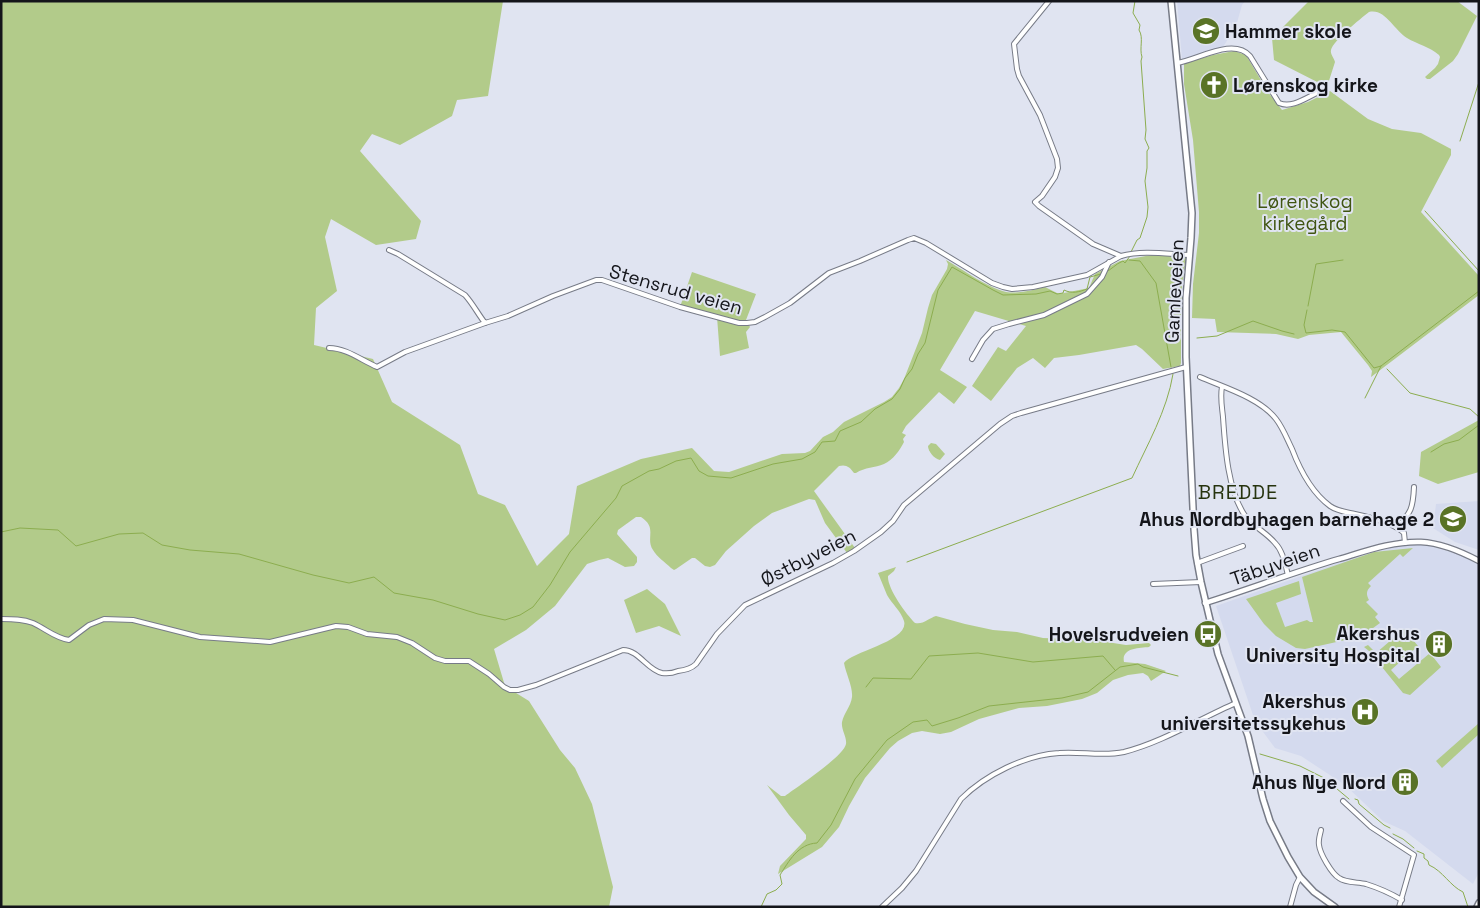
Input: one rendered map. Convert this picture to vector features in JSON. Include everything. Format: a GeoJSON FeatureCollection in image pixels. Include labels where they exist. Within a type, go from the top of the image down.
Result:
{"type":"FeatureCollection","features":[{"type":"Feature","properties":{"kind":"main road","name":"Gamleveien"},"geometry":{"type":"LineString","coordinates":[[1170,1],[1192,213],[1186,298],[1186,367],[1197,562],[1218,654],[1248,736],[1270,821],[1300,877],[1314,892],[1335,907]]}},
{"type":"Feature","properties":{"kind":"main road"},"geometry":{"type":"LineString","coordinates":[[1477,907],[1479,903]]}},
{"type":"Feature","properties":{"kind":"street"},"geometry":{"type":"LineString","coordinates":[[1049,1],[1015,41],[1014,47],[1016,69],[1040,115],[1058,159],[1058,168],[1052,182],[1035,202],[1092,244],[1121,256]]}},
{"type":"Feature","properties":{"kind":"street"},"geometry":{"type":"LineString","coordinates":[[1177,63],[1226,49],[1244,50],[1250,56],[1279,103],[1284,105],[1294,104],[1318,92]]}},
{"type":"Feature","properties":{"kind":"street","name":"Stensrud veien"},"geometry":{"type":"LineString","coordinates":[[485,323],[508,316],[596,280],[602,280],[690,310],[739,323],[755,322],[790,303],[829,273],[914,238],[926,243],[992,283],[1012,289],[1033,287],[1087,275],[1121,256],[1140,253],[1190,255]]}},
{"type":"Feature","properties":{"kind":"street"},"geometry":{"type":"LineString","coordinates":[[329,348],[342,349],[377,367],[406,352],[485,323],[465,295],[398,254],[388,250]]}},
{"type":"Feature","properties":{"kind":"street"},"geometry":{"type":"LineString","coordinates":[[972,360],[983,340],[993,329],[1044,315],[1087,294],[1102,277],[1110,262]]}},
{"type":"Feature","properties":{"kind":"street","name":"Østbyveien"},"geometry":{"type":"LineString","coordinates":[[1,619],[17,619],[32,622],[60,639],[69,640],[89,625],[104,620],[133,620],[200,637],[270,642],[336,626],[348,627],[367,634],[397,637],[412,643],[435,658],[445,661],[469,661],[479,666],[497,682],[510,690],[525,688],[623,650],[634,653],[651,667],[661,673],[668,674],[692,668],[717,634],[745,605],[833,563],[881,532],[893,521],[904,505],[1012,416],[1049,404],[1186,367]]}},
{"type":"Feature","properties":{"kind":"street"},"geometry":{"type":"LineString","coordinates":[[1200,377],[1258,403],[1270,412],[1284,431],[1303,475],[1328,505],[1336,510],[1367,516],[1397,528],[1404,533],[1405,543]]}},
{"type":"Feature","properties":{"kind":"street"},"geometry":{"type":"LineString","coordinates":[[1222,387],[1223,425],[1229,472],[1239,506],[1247,518],[1276,543],[1281,551],[1288,575]]}},
{"type":"Feature","properties":{"kind":"street"},"geometry":{"type":"LineString","coordinates":[[1397,528],[1411,510],[1414,487]]}},
{"type":"Feature","properties":{"kind":"street","name":"Täbyveien"},"geometry":{"type":"LineString","coordinates":[[1206,603],[1368,550],[1405,543],[1434,544],[1479,561]]}},
{"type":"Feature","properties":{"kind":"street"},"geometry":{"type":"LineString","coordinates":[[1197,562],[1243,546]]}},
{"type":"Feature","properties":{"kind":"street"},"geometry":{"type":"LineString","coordinates":[[1153,584],[1201,582]]}},
{"type":"Feature","properties":{"kind":"street"},"geometry":{"type":"LineString","coordinates":[[882,907],[902,888],[916,870],[961,799],[992,775],[1007,767],[1025,761],[1058,753],[1111,754],[1135,749],[1236,703]]}},
{"type":"Feature","properties":{"kind":"street"},"geometry":{"type":"LineString","coordinates":[[1343,801],[1371,827],[1414,855],[1400,907]]}},
{"type":"Feature","properties":{"kind":"street"},"geometry":{"type":"LineString","coordinates":[[1320,830],[1319,848],[1328,866],[1336,876],[1342,880],[1358,882],[1382,889],[1402,900]]}},
{"type":"Feature","properties":{"kind":"street"},"geometry":{"type":"LineString","coordinates":[[1290,907],[1296,884],[1300,877]]}},
{"type":"Feature","properties":{"kind":"shaded area","name":"Hammer skole"},"geometry":{"type":"Polygon","coordinates":[[[1177,1],[1245,1],[1236,26],[1223,47],[1182,59],[1177,1]]]}},
{"type":"Feature","properties":{"kind":"shaded area","name":"Ahus Nordbyhagen barnehage 2"},"geometry":{"type":"Polygon","coordinates":[[[1479,501],[1479,550],[1455,542],[1433,528],[1436,504],[1479,501]]]}},
{"type":"Feature","properties":{"kind":"shaded area","name":"Akershus universitetssykehus"},"geometry":{"type":"Polygon","coordinates":[[[1422,544],[1468,557],[1479,563],[1479,872],[1473,884],[1405,831],[1383,821],[1345,785],[1301,756],[1275,748],[1255,721],[1216,606],[1375,550],[1422,544]]]}},
{"type":"Feature","properties":{"kind":"green space"},"geometry":{"type":"Polygon","coordinates":[[[1,1],[503,1],[488,96],[457,100],[452,116],[400,145],[372,134],[360,151],[421,221],[416,239],[376,245],[331,219],[325,237],[337,291],[316,308],[314,345],[373,359],[392,402],[460,445],[478,494],[505,505],[537,566],[569,534],[577,486],[641,459],[692,448],[714,471],[729,472],[782,454],[805,453],[810,451],[823,437],[833,432],[844,422],[892,397],[904,379],[922,333],[932,295],[947,269],[948,264],[946,260],[999,290],[1021,292],[1045,287],[1059,294],[1089,288],[1095,274],[1120,261],[1151,255],[1186,257],[1182,286],[1181,363],[1180,366],[1163,369],[1136,345],[1054,358],[1045,368],[1033,358],[1017,368],[991,401],[972,386],[998,347],[1006,351],[1026,326],[975,311],[940,370],[967,387],[954,404],[939,392],[906,426],[902,433],[906,435],[903,439],[904,442],[890,460],[884,464],[856,473],[844,465],[839,466],[814,491],[855,548],[847,553],[825,523],[815,500],[809,499],[772,513],[754,526],[726,551],[715,565],[710,567],[692,558],[674,570],[671,568],[653,550],[650,541],[649,525],[641,517],[636,517],[618,530],[617,534],[637,557],[637,562],[634,566],[625,567],[608,558],[587,564],[555,606],[526,630],[494,649],[505,686],[529,701],[560,750],[575,768],[592,804],[613,887],[609,907],[1,907],[1,1]]]}},
{"type":"Feature","properties":{"kind":"green space"},"geometry":{"type":"Polygon","coordinates":[[[1309,1],[1457,1],[1477,16],[1453,61],[1430,79],[1427,79],[1425,77],[1438,64],[1439,55],[1407,38],[1385,16],[1380,13],[1369,12],[1347,30],[1333,46],[1331,52],[1335,62],[1327,87],[1274,60],[1272,38],[1309,1]]]}},
{"type":"Feature","properties":{"kind":"green space","name":"Lørenskog kirkegård"},"geometry":{"type":"Polygon","coordinates":[[[1234,51],[1246,55],[1268,92],[1282,110],[1308,102],[1330,91],[1368,119],[1392,129],[1421,133],[1451,149],[1451,155],[1421,212],[1479,276],[1479,295],[1371,377],[1372,371],[1368,365],[1341,332],[1309,335],[1298,339],[1276,334],[1217,332],[1215,319],[1192,318],[1199,212],[1193,140],[1184,84],[1184,63],[1234,51]]]}},
{"type":"Feature","properties":{"kind":"green space"},"geometry":{"type":"Polygon","coordinates":[[[692,272],[756,294],[746,320],[750,327],[746,332],[749,348],[720,356],[717,317],[680,307],[692,272]]]}},
{"type":"Feature","properties":{"kind":"green space"},"geometry":{"type":"Polygon","coordinates":[[[1479,420],[1479,472],[1438,484],[1419,476],[1421,452],[1479,420]]]}},
{"type":"Feature","properties":{"kind":"green space"},"geometry":{"type":"Polygon","coordinates":[[[931,443],[936,444],[945,454],[940,460],[929,450],[928,446],[931,443]]]}},
{"type":"Feature","properties":{"kind":"green space"},"geometry":{"type":"Polygon","coordinates":[[[1413,548],[1403,557],[1400,554],[1368,583],[1371,586],[1367,593],[1369,600],[1366,602],[1378,614],[1375,617],[1380,623],[1358,639],[1305,649],[1296,648],[1276,636],[1264,624],[1246,599],[1299,581],[1301,594],[1276,603],[1285,627],[1307,620],[1313,622],[1302,577],[1374,552],[1413,548]]]}},
{"type":"Feature","properties":{"kind":"green space"},"geometry":{"type":"Polygon","coordinates":[[[896,567],[888,576],[891,587],[902,607],[915,623],[923,622],[936,616],[993,630],[1017,632],[1043,638],[1094,640],[1126,645],[1149,643],[1151,645],[1149,647],[1128,651],[1125,654],[1124,662],[1145,664],[1166,671],[1151,681],[1143,673],[1128,675],[1113,680],[1097,693],[1082,699],[1047,706],[1019,708],[979,719],[951,732],[940,734],[922,731],[912,733],[890,748],[865,778],[839,827],[822,847],[778,874],[780,866],[806,839],[806,835],[767,785],[781,796],[785,796],[829,763],[846,744],[842,722],[852,697],[844,663],[889,640],[903,628],[903,617],[887,595],[878,573],[896,567]]]}},
{"type":"Feature","properties":{"kind":"green space"},"geometry":{"type":"Polygon","coordinates":[[[647,589],[665,604],[681,636],[659,626],[636,633],[624,600],[647,589]]]}},
{"type":"Feature","properties":{"kind":"green space"},"geometry":{"type":"Polygon","coordinates":[[[1404,629],[1418,646],[1391,670],[1399,679],[1430,653],[1441,667],[1410,695],[1403,693],[1364,647],[1368,645],[1376,653],[1404,629]]]}},
{"type":"Feature","properties":{"kind":"green space"},"geometry":{"type":"Polygon","coordinates":[[[1479,723],[1479,734],[1442,768],[1436,761],[1479,723]]]}},
{"type":"Feature","properties":{"kind":"waterway"},"geometry":{"type":"LineString","coordinates":[[1131,252],[1140,238],[1147,217],[1148,207],[1145,181],[1147,151],[1149,148],[1145,139],[1141,36],[1140,25],[1133,13],[1135,1]]}},
{"type":"Feature","properties":{"kind":"waterway"},"geometry":{"type":"LineString","coordinates":[[1460,141],[1479,82]]}},
{"type":"Feature","properties":{"kind":"waterway"},"geometry":{"type":"LineString","coordinates":[[1425,211],[1479,271]]}},
{"type":"Feature","properties":{"kind":"waterway"},"geometry":{"type":"LineString","coordinates":[[1105,272],[1120,262],[1123,261],[1125,263],[1130,256]]}},
{"type":"Feature","properties":{"kind":"waterway"},"geometry":{"type":"LineString","coordinates":[[1129,260],[1140,261],[1156,283],[1171,367]]}},
{"type":"Feature","properties":{"kind":"waterway"},"geometry":{"type":"LineString","coordinates":[[1308,306],[1316,264],[1343,260]]}},
{"type":"Feature","properties":{"kind":"waterway"},"geometry":{"type":"LineString","coordinates":[[1,532],[20,528],[58,530],[76,546],[119,534],[143,533],[162,545],[190,550],[239,554],[349,583],[374,577],[394,593],[433,600],[505,620],[520,615],[533,607],[550,585],[570,552],[616,498],[622,486],[649,471],[659,469],[676,461],[691,458],[699,471],[708,476],[731,478],[773,464],[802,459],[815,452],[822,442],[835,441],[840,431],[861,422],[875,409],[892,399],[912,369],[925,343],[938,290],[952,267],[1003,295],[1036,294],[1050,291],[1057,294],[1063,293],[1064,290],[1078,292],[1087,289],[1090,277],[1101,274]]}},
{"type":"Feature","properties":{"kind":"waterway"},"geometry":{"type":"LineString","coordinates":[[1307,310],[1304,325],[1306,333],[1332,330],[1345,332],[1374,368],[1381,366],[1479,291]]}},
{"type":"Feature","properties":{"kind":"waterway"},"geometry":{"type":"LineString","coordinates":[[1197,338],[1217,336],[1253,321],[1294,334]]}},
{"type":"Feature","properties":{"kind":"waterway"},"geometry":{"type":"LineString","coordinates":[[1365,398],[1381,366]]}},
{"type":"Feature","properties":{"kind":"waterway"},"geometry":{"type":"LineString","coordinates":[[1387,369],[1410,393],[1470,409],[1479,417]]}},
{"type":"Feature","properties":{"kind":"waterway"},"geometry":{"type":"LineString","coordinates":[[907,562],[1132,478],[1161,414],[1173,374]]}},
{"type":"Feature","properties":{"kind":"waterway"},"geometry":{"type":"LineString","coordinates":[[1431,452],[1444,444],[1459,440],[1479,425]]}},
{"type":"Feature","properties":{"kind":"waterway"},"geometry":{"type":"LineString","coordinates":[[866,687],[873,678],[911,679],[929,656],[978,653],[1033,662],[1103,656],[1115,670]]}},
{"type":"Feature","properties":{"kind":"waterway"},"geometry":{"type":"LineString","coordinates":[[761,907],[767,894],[776,890],[782,884],[780,875],[795,854],[804,846],[817,843],[831,825],[855,779],[887,740],[913,722],[927,720],[932,726],[989,706],[1062,698],[1088,692],[1120,667],[1138,664],[1178,676]]}},
{"type":"Feature","properties":{"kind":"waterway"},"geometry":{"type":"LineString","coordinates":[[1260,754],[1300,766],[1324,778],[1349,799]]}},
{"type":"Feature","properties":{"kind":"waterway"},"geometry":{"type":"LineString","coordinates":[[1355,799],[1384,825],[1390,828]]}},
{"type":"Feature","properties":{"kind":"waterway"},"geometry":{"type":"LineString","coordinates":[[1393,834],[1414,848]]}},
{"type":"Feature","properties":{"kind":"waterway"},"geometry":{"type":"LineString","coordinates":[[1417,851],[1424,854],[1424,858],[1428,861],[1429,865],[1463,892],[1468,907]]}},
{"type":"Feature","properties":{"kind":"place","name":"Hammer skole"},"geometry":{"type":"Point","coordinates":[1206,31]}},
{"type":"Feature","properties":{"kind":"place","name":"Lørenskog kirke"},"geometry":{"type":"Point","coordinates":[1214,85]}},
{"type":"Feature","properties":{"kind":"place","name":"Ahus Nordbyhagen barnehage 2"},"geometry":{"type":"Point","coordinates":[1453,519]}},
{"type":"Feature","properties":{"kind":"place","name":"Hovelsrudveien"},"geometry":{"type":"Point","coordinates":[1208,634]}},
{"type":"Feature","properties":{"kind":"place","name":"Akershus University Hospital"},"geometry":{"type":"Point","coordinates":[1439,644]}},
{"type":"Feature","properties":{"kind":"place","name":"Akershus universitetssykehus"},"geometry":{"type":"Point","coordinates":[1365,712]}},
{"type":"Feature","properties":{"kind":"place","name":"Ahus Nye Nord"},"geometry":{"type":"Point","coordinates":[1405,782]}},
{"type":"Feature","properties":{"kind":"district","name":"BREDDE"},"geometry":{"type":"Point","coordinates":[1238,492]}}]}
